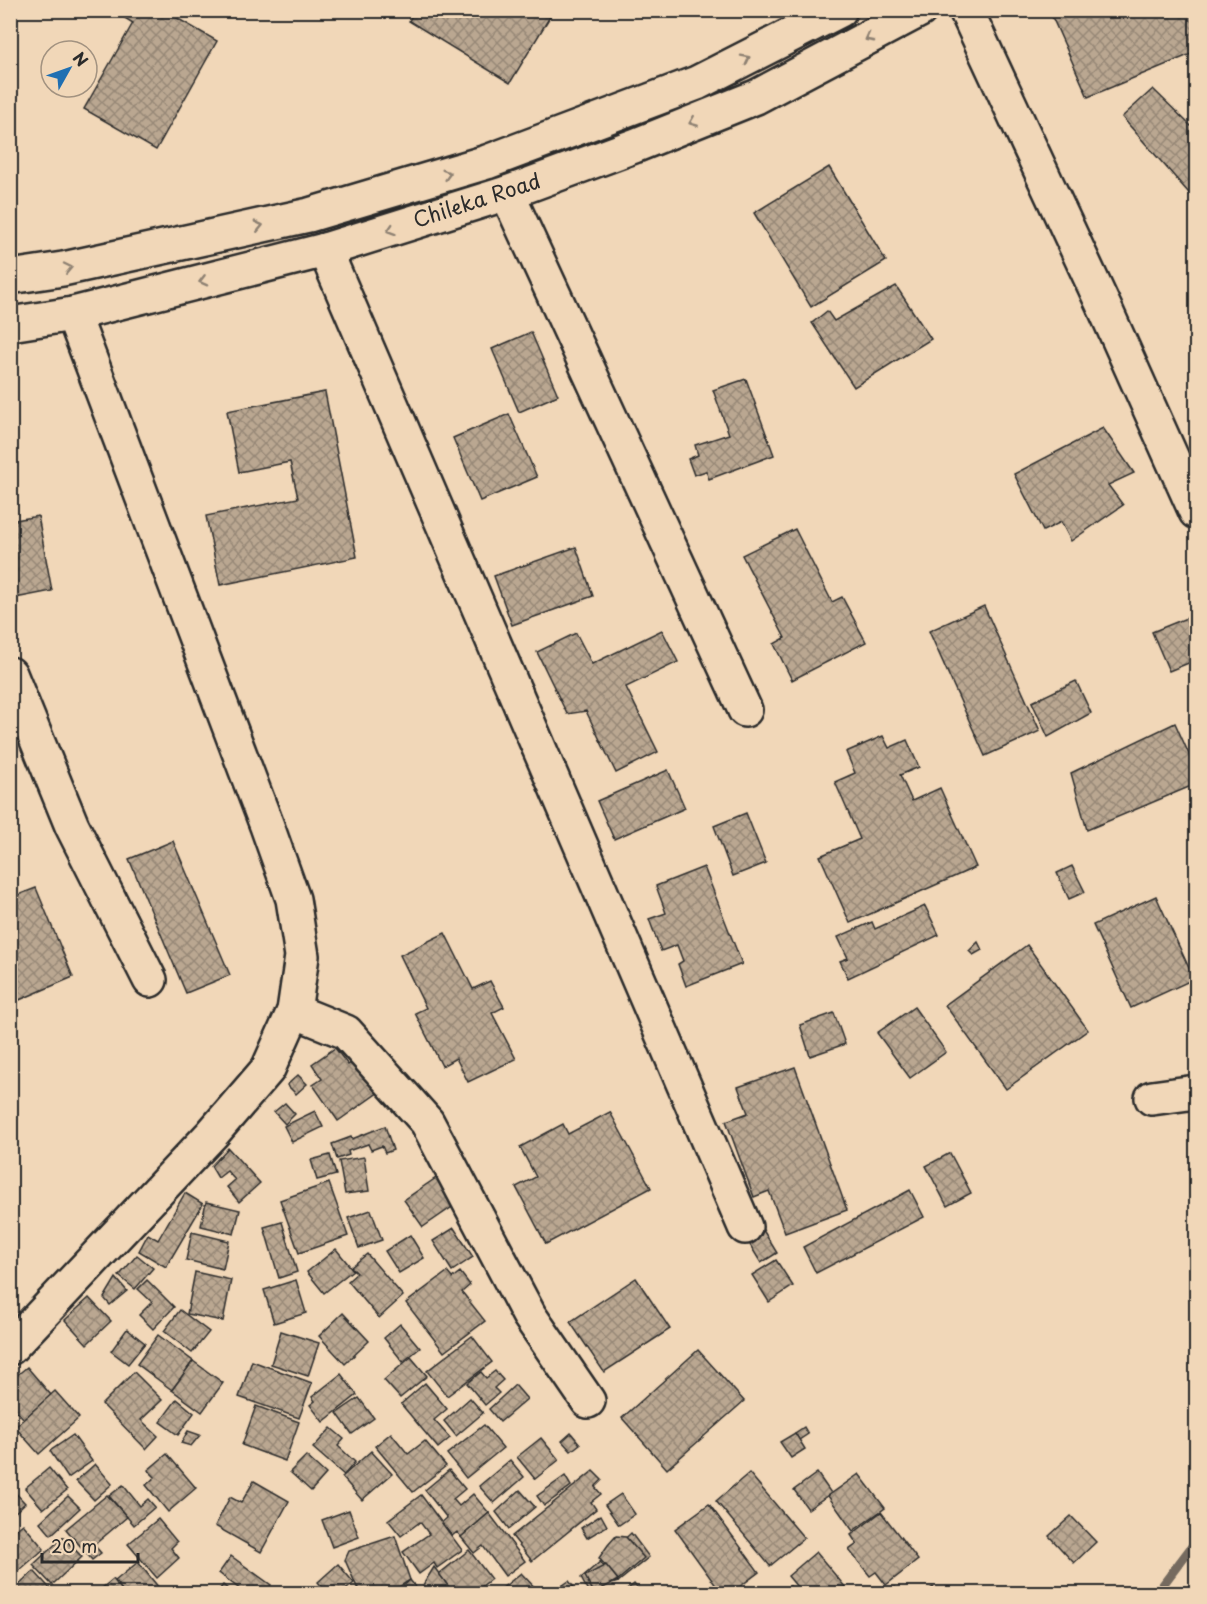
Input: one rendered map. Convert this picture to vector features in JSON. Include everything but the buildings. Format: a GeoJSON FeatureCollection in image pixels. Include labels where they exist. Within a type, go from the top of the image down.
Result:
{"type":"FeatureCollection","features":[{"type":"Feature","properties":{"kind":"main road","name":"Chileka Road"},"geometry":{"type":"LineString","coordinates":[[10,277],[63,269],[309,214],[487,162],[697,83],[840,10]]}},
{"type":"Feature","properties":{"kind":"main road","name":"Chileka Road"},"geometry":{"type":"LineString","coordinates":[[10,324],[73,314],[325,250],[507,193],[634,146],[756,97],[920,10]]}},
{"type":"Feature","properties":{"kind":"main road"},"geometry":{"type":"LineString","coordinates":[[966,10],[1197,512]]}},
{"type":"Feature","properties":{"kind":"main road"},"geometry":{"type":"LineString","coordinates":[[507,193],[745,710]]}},
{"type":"Feature","properties":{"kind":"main road"},"geometry":{"type":"LineString","coordinates":[[325,250],[745,1227]]}},
{"type":"Feature","properties":{"kind":"main road"},"geometry":{"type":"LineString","coordinates":[[10,1348],[204,1143],[268,1069],[294,1011],[302,956],[293,899],[263,814],[73,314]]}},
{"type":"Feature","properties":{"kind":"main road"},"geometry":{"type":"LineString","coordinates":[[10,674],[72,826],[150,980]]}},
{"type":"Feature","properties":{"kind":"main road"},"geometry":{"type":"LineString","coordinates":[[294,1011],[346,1032],[427,1122],[529,1315],[588,1401]]}},
{"type":"Feature","properties":{"kind":"main road"},"geometry":{"type":"LineString","coordinates":[[1152,1098],[1197,1092]]}},
{"type":"Feature","properties":{"kind":"waterway"},"geometry":{"type":"LineString","coordinates":[[1156,1594],[1196,1541]]}}]}
